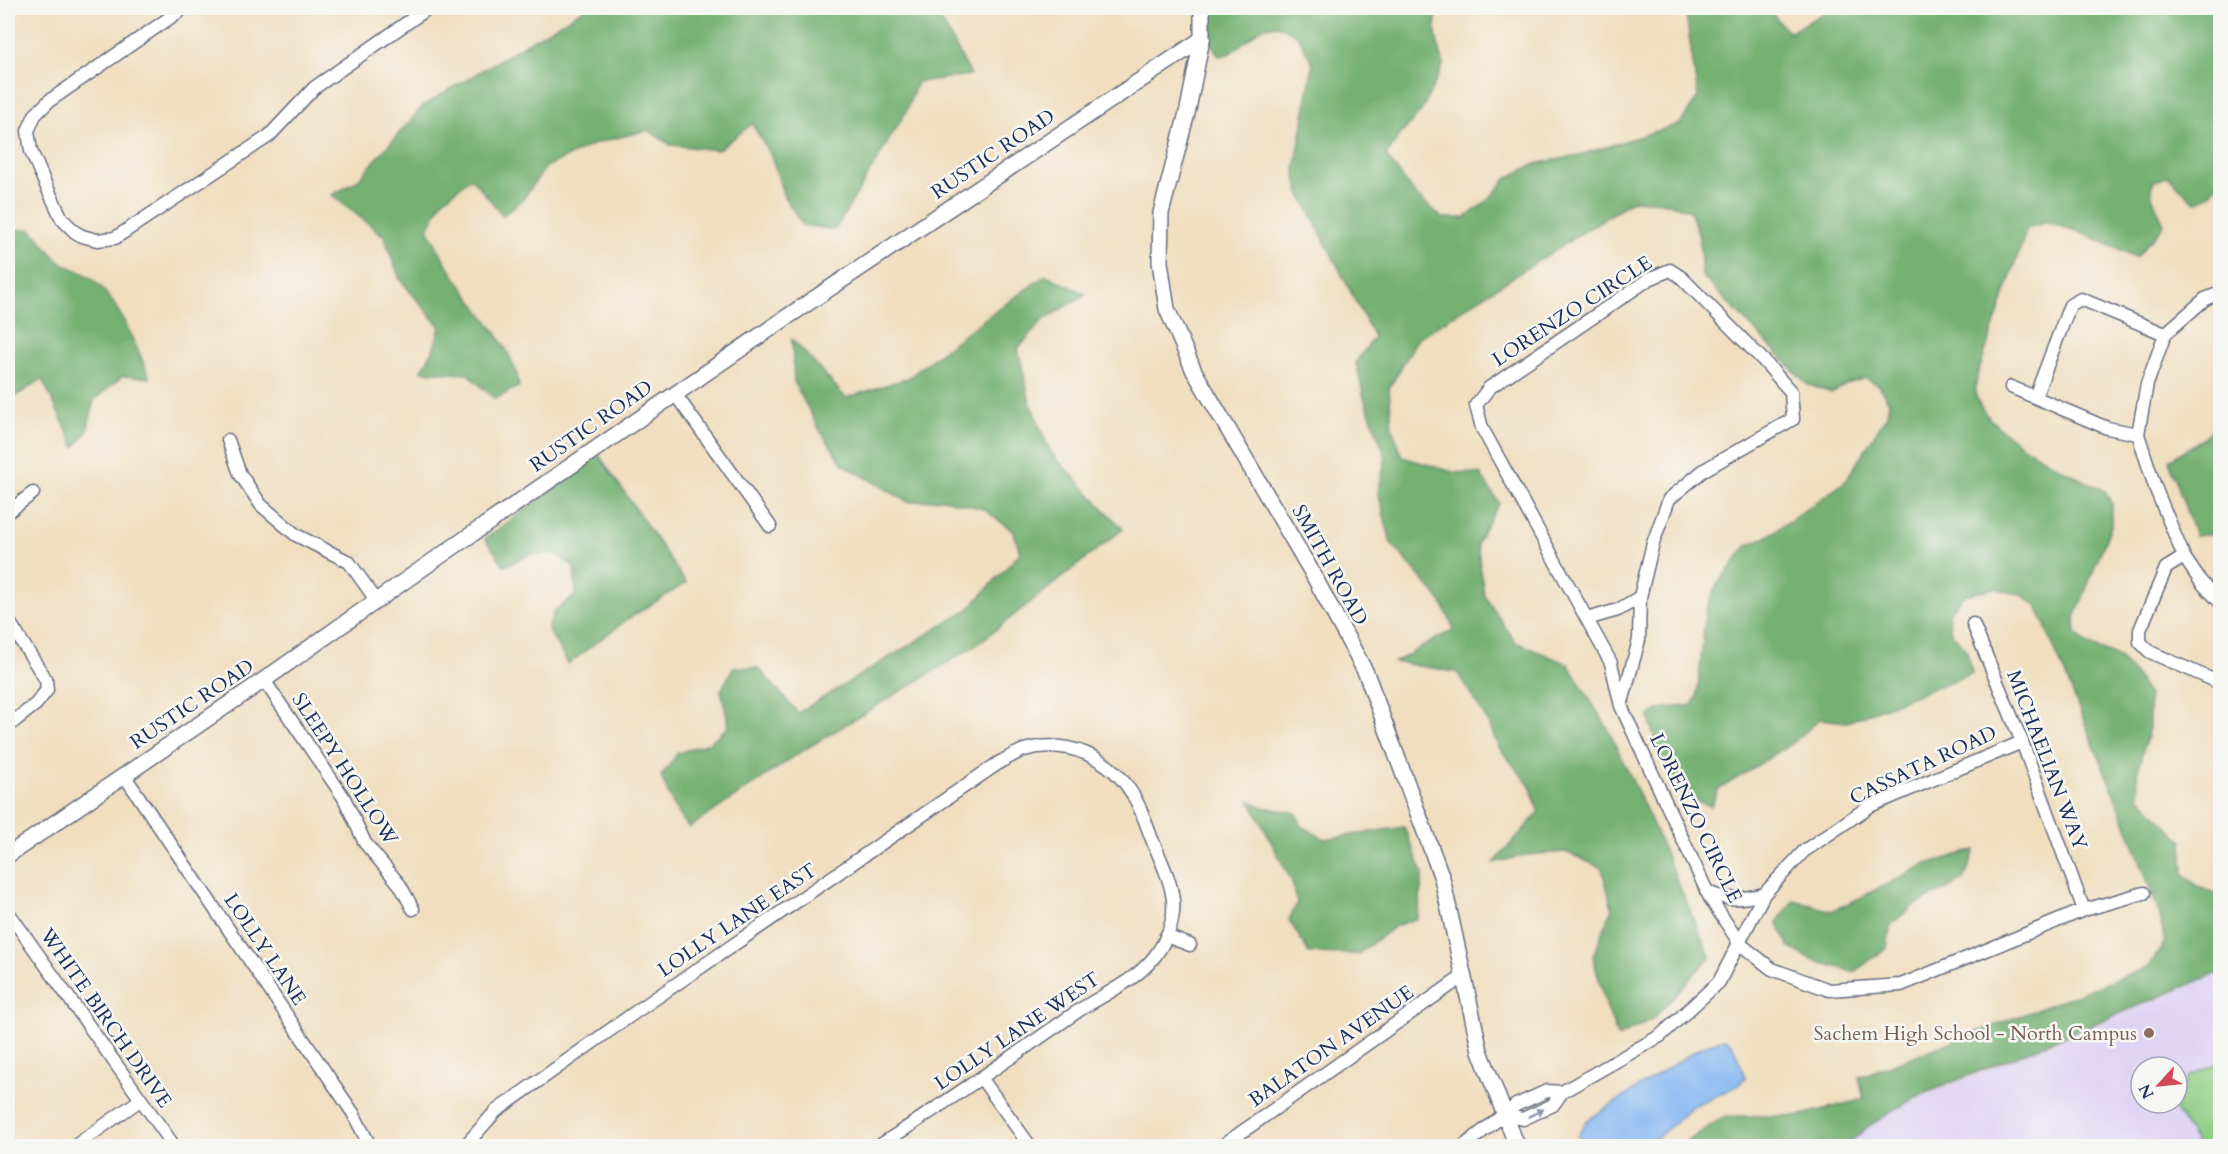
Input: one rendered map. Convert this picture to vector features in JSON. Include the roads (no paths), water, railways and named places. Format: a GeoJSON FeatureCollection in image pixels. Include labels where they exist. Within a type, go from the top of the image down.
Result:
{"type":"FeatureCollection","features":[{"type":"Feature","properties":{"kind":"street"},"geometry":{"type":"LineString","coordinates":[[184,8],[49,101],[35,115],[31,123],[28,131],[29,142],[44,181],[62,219],[82,236],[97,240],[115,238],[144,220],[269,136],[314,88],[428,8]]}},
{"type":"Feature","properties":{"kind":"street","name":"SMITH ROAD"},"geometry":{"type":"LineString","coordinates":[[1202,8],[1202,39],[1188,109],[1161,213],[1160,262],[1167,309],[1194,370],[1310,569],[1366,673],[1442,878],[1480,1051],[1517,1146]]}},
{"type":"Feature","properties":{"kind":"street","name":"RUSTIC ROAD"},"geometry":{"type":"LineString","coordinates":[[8,855],[675,394],[1202,39]]}},
{"type":"Feature","properties":{"kind":"street","name":"LORENZO CIRCLE"},"geometry":{"type":"LineString","coordinates":[[1621,706],[1639,640],[1640,597],[1653,543],[1669,500],[1704,470],[1793,419],[1791,392],[1764,361],[1681,277],[1670,270],[1648,279],[1489,388],[1476,405],[1482,428],[1611,663],[1621,706],[1706,891],[1740,944]]}},
{"type":"Feature","properties":{"kind":"street"},"geometry":{"type":"LineString","coordinates":[[2220,293],[2205,299],[2165,334],[2147,384],[2138,434],[2156,487],[2184,556],[2201,582],[2220,602]]}},
{"type":"Feature","properties":{"kind":"street"},"geometry":{"type":"LineString","coordinates":[[2035,397],[2070,305],[2081,299],[2165,334]]}},
{"type":"Feature","properties":{"kind":"street"},"geometry":{"type":"LineString","coordinates":[[2011,387],[2107,428],[2138,434]]}},
{"type":"Feature","properties":{"kind":"street"},"geometry":{"type":"LineString","coordinates":[[675,394],[770,526]]}},
{"type":"Feature","properties":{"kind":"street"},"geometry":{"type":"LineString","coordinates":[[228,440],[240,474],[261,505],[296,535],[349,562],[376,600]]}},
{"type":"Feature","properties":{"kind":"street"},"geometry":{"type":"LineString","coordinates":[[8,512],[33,494]]}},
{"type":"Feature","properties":{"kind":"street"},"geometry":{"type":"LineString","coordinates":[[2184,556],[2166,568],[2140,630],[2140,642],[2150,652],[2220,683]]}},
{"type":"Feature","properties":{"kind":"street"},"geometry":{"type":"LineString","coordinates":[[1587,619],[1618,610],[1640,597]]}},
{"type":"Feature","properties":{"kind":"street"},"geometry":{"type":"LineString","coordinates":[[8,621],[46,680],[47,690],[36,704],[8,726]]}},
{"type":"Feature","properties":{"kind":"street","name":"MICHAELIAN WAY"},"geometry":{"type":"LineString","coordinates":[[1972,624],[2022,742],[2084,910]]}},
{"type":"Feature","properties":{"kind":"street","name":"SLEEPY HOLLOW"},"geometry":{"type":"LineString","coordinates":[[264,680],[344,798],[365,843],[400,885],[413,909]]}},
{"type":"Feature","properties":{"kind":"street","name":"CASSATA ROAD"},"geometry":{"type":"LineString","coordinates":[[1464,1146],[1515,1105],[1547,1091],[1562,1092],[1660,1036],[1719,982],[1764,894],[1804,851],[1870,806],[2022,742]]}},
{"type":"Feature","properties":{"kind":"street","name":"LOLLY LANE EAST"},"geometry":{"type":"LineString","coordinates":[[465,1146],[496,1111],[637,1011],[1000,762],[1022,751],[1045,747],[1070,749],[1092,755],[1118,776],[1134,796],[1169,877],[1174,896],[1174,912],[1166,936]]}},
{"type":"Feature","properties":{"kind":"street","name":"LOLLY LANE"},"geometry":{"type":"LineString","coordinates":[[124,775],[353,1113],[370,1146]]}},
{"type":"Feature","properties":{"kind":"street"},"geometry":{"type":"LineString","coordinates":[[1706,891],[1728,899],[1764,894]]}},
{"type":"Feature","properties":{"kind":"street"},"geometry":{"type":"LineString","coordinates":[[1740,944],[1772,969],[1829,990],[1901,985],[2084,910],[2144,893]]}},
{"type":"Feature","properties":{"kind":"street","name":"WHITE BIRCH DRIVE"},"geometry":{"type":"LineString","coordinates":[[8,912],[174,1146]]}},
{"type":"Feature","properties":{"kind":"street"},"geometry":{"type":"LineString","coordinates":[[1166,936],[1190,945]]}},
{"type":"Feature","properties":{"kind":"street","name":"LOLLY LANE WEST"},"geometry":{"type":"LineString","coordinates":[[879,1146],[1140,972],[1155,955],[1166,936]]}},
{"type":"Feature","properties":{"kind":"street","name":"BALATON AVENUE"},"geometry":{"type":"LineString","coordinates":[[1222,1146],[1462,976]]}},
{"type":"Feature","properties":{"kind":"street"},"geometry":{"type":"LineString","coordinates":[[982,1078],[1030,1146]]}},
{"type":"Feature","properties":{"kind":"street"},"geometry":{"type":"LineString","coordinates":[[75,1146],[140,1100]]}},
{"type":"Feature","properties":{"kind":"water"},"geometry":{"type":"Polygon","coordinates":[[[1724,1039],[1732,1043],[1745,1077],[1739,1085],[1693,1106],[1648,1146],[1583,1146],[1578,1136],[1586,1121],[1701,1047],[1724,1039]]]}},
{"type":"Feature","properties":{"kind":"place","name":"Sachem High School - North Campus"},"geometry":{"type":"Point","coordinates":[2149,1033]}}]}
